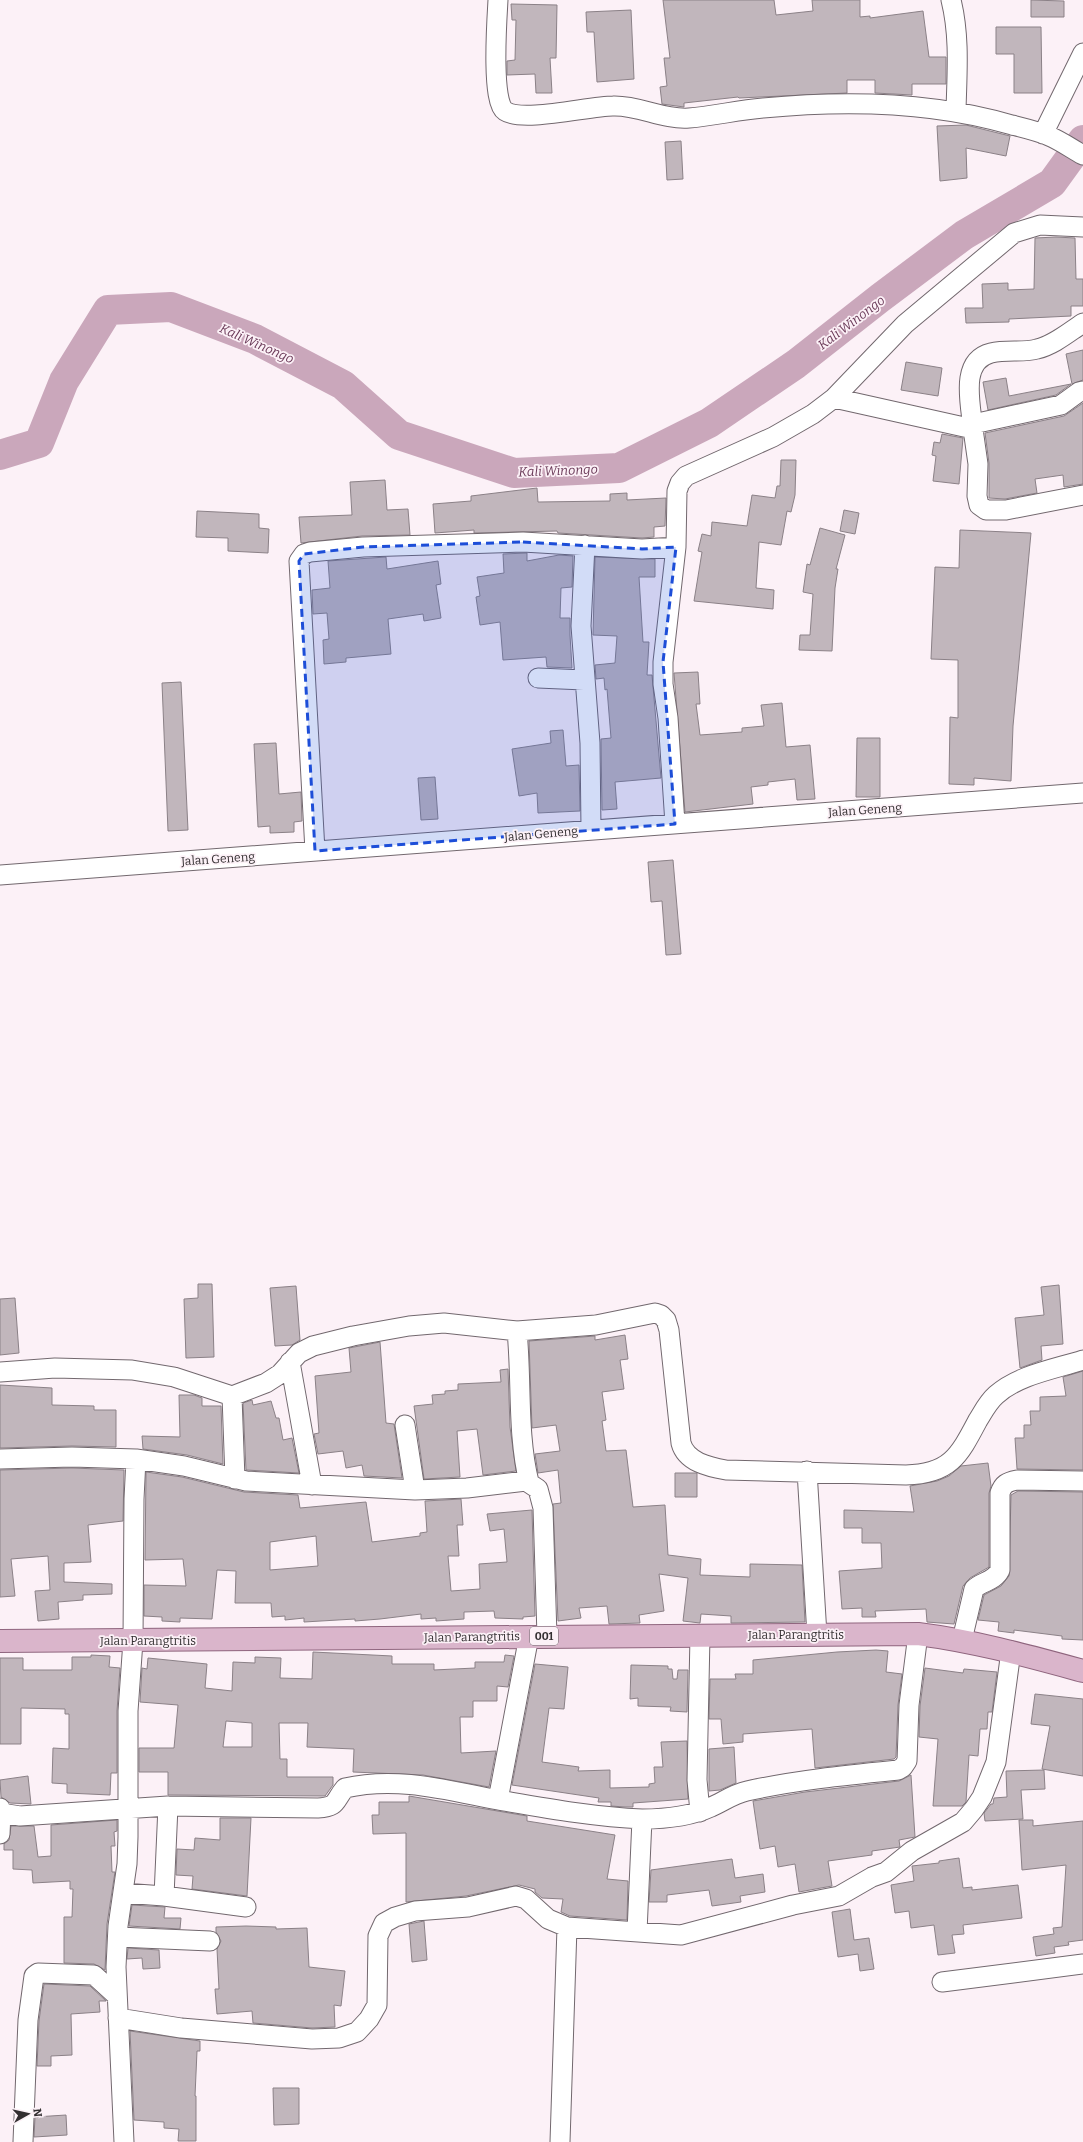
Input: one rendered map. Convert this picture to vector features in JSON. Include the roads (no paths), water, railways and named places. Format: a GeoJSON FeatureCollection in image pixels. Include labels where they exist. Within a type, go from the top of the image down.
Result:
{"type":"FeatureCollection","features":[{"type":"Feature","properties":{"kind":"main road","name":"Jalan Parangtritis"},"geometry":{"type":"LineString","coordinates":[[0,1641],[918,1634],[962,1640],[1011,1651],[1083,1671]]}},
{"type":"Feature","properties":{"kind":"street"},"geometry":{"type":"LineString","coordinates":[[498,0],[496,76],[498,102],[504,110],[509,113],[529,115],[614,106],[667,116],[688,118],[762,108],[811,104],[910,105],[956,110],[1047,135],[1083,155]]}},
{"type":"Feature","properties":{"kind":"street"},"geometry":{"type":"LineString","coordinates":[[951,0],[956,24],[958,56],[956,110]]}},
{"type":"Feature","properties":{"kind":"street"},"geometry":{"type":"LineString","coordinates":[[1047,135],[1083,53]]}},
{"type":"Feature","properties":{"kind":"street"},"geometry":{"type":"LineString","coordinates":[[675,824],[668,718],[663,684],[663,662],[676,548],[677,491],[680,483],[686,476],[773,437],[813,414],[834,398],[905,324],[1014,233],[1040,225],[1083,226]]}},
{"type":"Feature","properties":{"kind":"street"},"geometry":{"type":"LineString","coordinates":[[1083,323],[1049,345],[1037,349],[991,353],[980,357],[972,366],[969,376],[978,464],[977,496],[979,505],[986,510],[1006,510],[1083,495]]}},
{"type":"Feature","properties":{"kind":"street"},"geometry":{"type":"LineString","coordinates":[[834,398],[973,426],[1061,405],[1079,392],[1083,392]]}},
{"type":"Feature","properties":{"kind":"street"},"geometry":{"type":"LineString","coordinates":[[315,851],[299,561],[304,554],[363,547],[509,542],[550,542],[642,549],[676,548]]}},
{"type":"Feature","properties":{"kind":"street"},"geometry":{"type":"LineString","coordinates":[[585,545],[581,626],[590,743],[591,829]]}},
{"type":"Feature","properties":{"kind":"street"},"geometry":{"type":"LineString","coordinates":[[538,678],[584,680]]}},
{"type":"Feature","properties":{"kind":"street","name":"Jalan Geneng"},"geometry":{"type":"LineString","coordinates":[[0,875],[591,829],[1083,793]]}},
{"type":"Feature","properties":{"kind":"street"},"geometry":{"type":"LineString","coordinates":[[0,1372],[62,1368],[132,1370],[174,1377],[232,1396],[266,1383],[280,1374],[299,1353],[313,1346],[353,1336],[409,1326],[444,1323],[518,1331],[596,1326],[655,1313],[661,1315],[666,1320],[669,1330],[681,1443],[688,1455],[702,1464],[726,1470],[807,1471],[906,1475],[917,1474],[947,1465],[957,1456],[984,1410],[995,1396],[1021,1380],[1083,1360]]}},
{"type":"Feature","properties":{"kind":"street"},"geometry":{"type":"LineString","coordinates":[[498,1800],[509,1746],[538,1636],[543,1508],[538,1490],[529,1482],[523,1446],[521,1366],[518,1331]]}},
{"type":"Feature","properties":{"kind":"street"},"geometry":{"type":"LineString","coordinates":[[290,1362],[312,1485]]}},
{"type":"Feature","properties":{"kind":"street"},"geometry":{"type":"LineString","coordinates":[[232,1396],[236,1479]]}},
{"type":"Feature","properties":{"kind":"street"},"geometry":{"type":"LineString","coordinates":[[406,1424],[415,1490]]}},
{"type":"Feature","properties":{"kind":"street"},"geometry":{"type":"LineString","coordinates":[[0,1459],[72,1456],[136,1459],[184,1466],[236,1479],[277,1484],[415,1490],[529,1482]]}},
{"type":"Feature","properties":{"kind":"street"},"geometry":{"type":"LineString","coordinates":[[124,2142],[122,2068],[117,1996],[118,1937],[127,1864],[128,1711],[133,1641],[134,1499],[136,1459]]}},
{"type":"Feature","properties":{"kind":"street"},"geometry":{"type":"LineString","coordinates":[[807,1471],[817,1635]]}},
{"type":"Feature","properties":{"kind":"street"},"geometry":{"type":"LineString","coordinates":[[962,1640],[974,1589],[978,1585],[994,1578],[1000,1570],[1000,1493],[1002,1486],[1007,1482],[1017,1480],[1083,1481]]}},
{"type":"Feature","properties":{"kind":"street"},"geometry":{"type":"LineString","coordinates":[[0,1834],[1,1810],[11,1816],[29,1816],[91,1810],[128,1810],[168,1806],[330,1807],[338,1800],[345,1788],[365,1783],[396,1782],[423,1784],[498,1800],[563,1811],[642,1819],[664,1819],[700,1812],[716,1805],[727,1797],[745,1791],[831,1777],[898,1770],[904,1768],[907,1761],[909,1705],[918,1634]]}},
{"type":"Feature","properties":{"kind":"street"},"geometry":{"type":"LineString","coordinates":[[700,1636],[697,1780],[700,1812]]}},
{"type":"Feature","properties":{"kind":"street"},"geometry":{"type":"LineString","coordinates":[[118,2018],[181,2028],[312,2039],[339,2038],[357,2032],[369,2019],[377,2005],[378,1936],[384,1923],[395,1917],[414,1911],[468,1908],[516,1896],[526,1899],[548,1920],[567,1927],[681,1935],[793,1905],[840,1896],[872,1877],[886,1872],[912,1851],[963,1822],[982,1797],[996,1762],[1011,1651]]}},
{"type":"Feature","properties":{"kind":"street"},"geometry":{"type":"LineString","coordinates":[[164,1896],[168,1806]]}},
{"type":"Feature","properties":{"kind":"street"},"geometry":{"type":"LineString","coordinates":[[636,1932],[642,1819]]}},
{"type":"Feature","properties":{"kind":"street"},"geometry":{"type":"LineString","coordinates":[[123,1892],[246,1907]]}},
{"type":"Feature","properties":{"kind":"street"},"geometry":{"type":"LineString","coordinates":[[560,2142],[567,1927]]}},
{"type":"Feature","properties":{"kind":"street"},"geometry":{"type":"LineString","coordinates":[[118,1937],[210,1941]]}},
{"type":"Feature","properties":{"kind":"street"},"geometry":{"type":"LineString","coordinates":[[942,1982],[1083,1964]]}},
{"type":"Feature","properties":{"kind":"street"},"geometry":{"type":"LineString","coordinates":[[23,2142],[28,2020],[34,1976],[38,1973],[94,1975],[117,1996]]}},
{"type":"Feature","properties":{"kind":"waterway","name":"Kali Winongo"},"geometry":{"type":"LineString","coordinates":[[0,455],[39,443],[64,381],[108,310],[171,307],[255,339],[343,385],[399,435],[514,473],[619,468],[709,423],[796,364],[964,235],[1052,183],[1083,140]]}}]}
